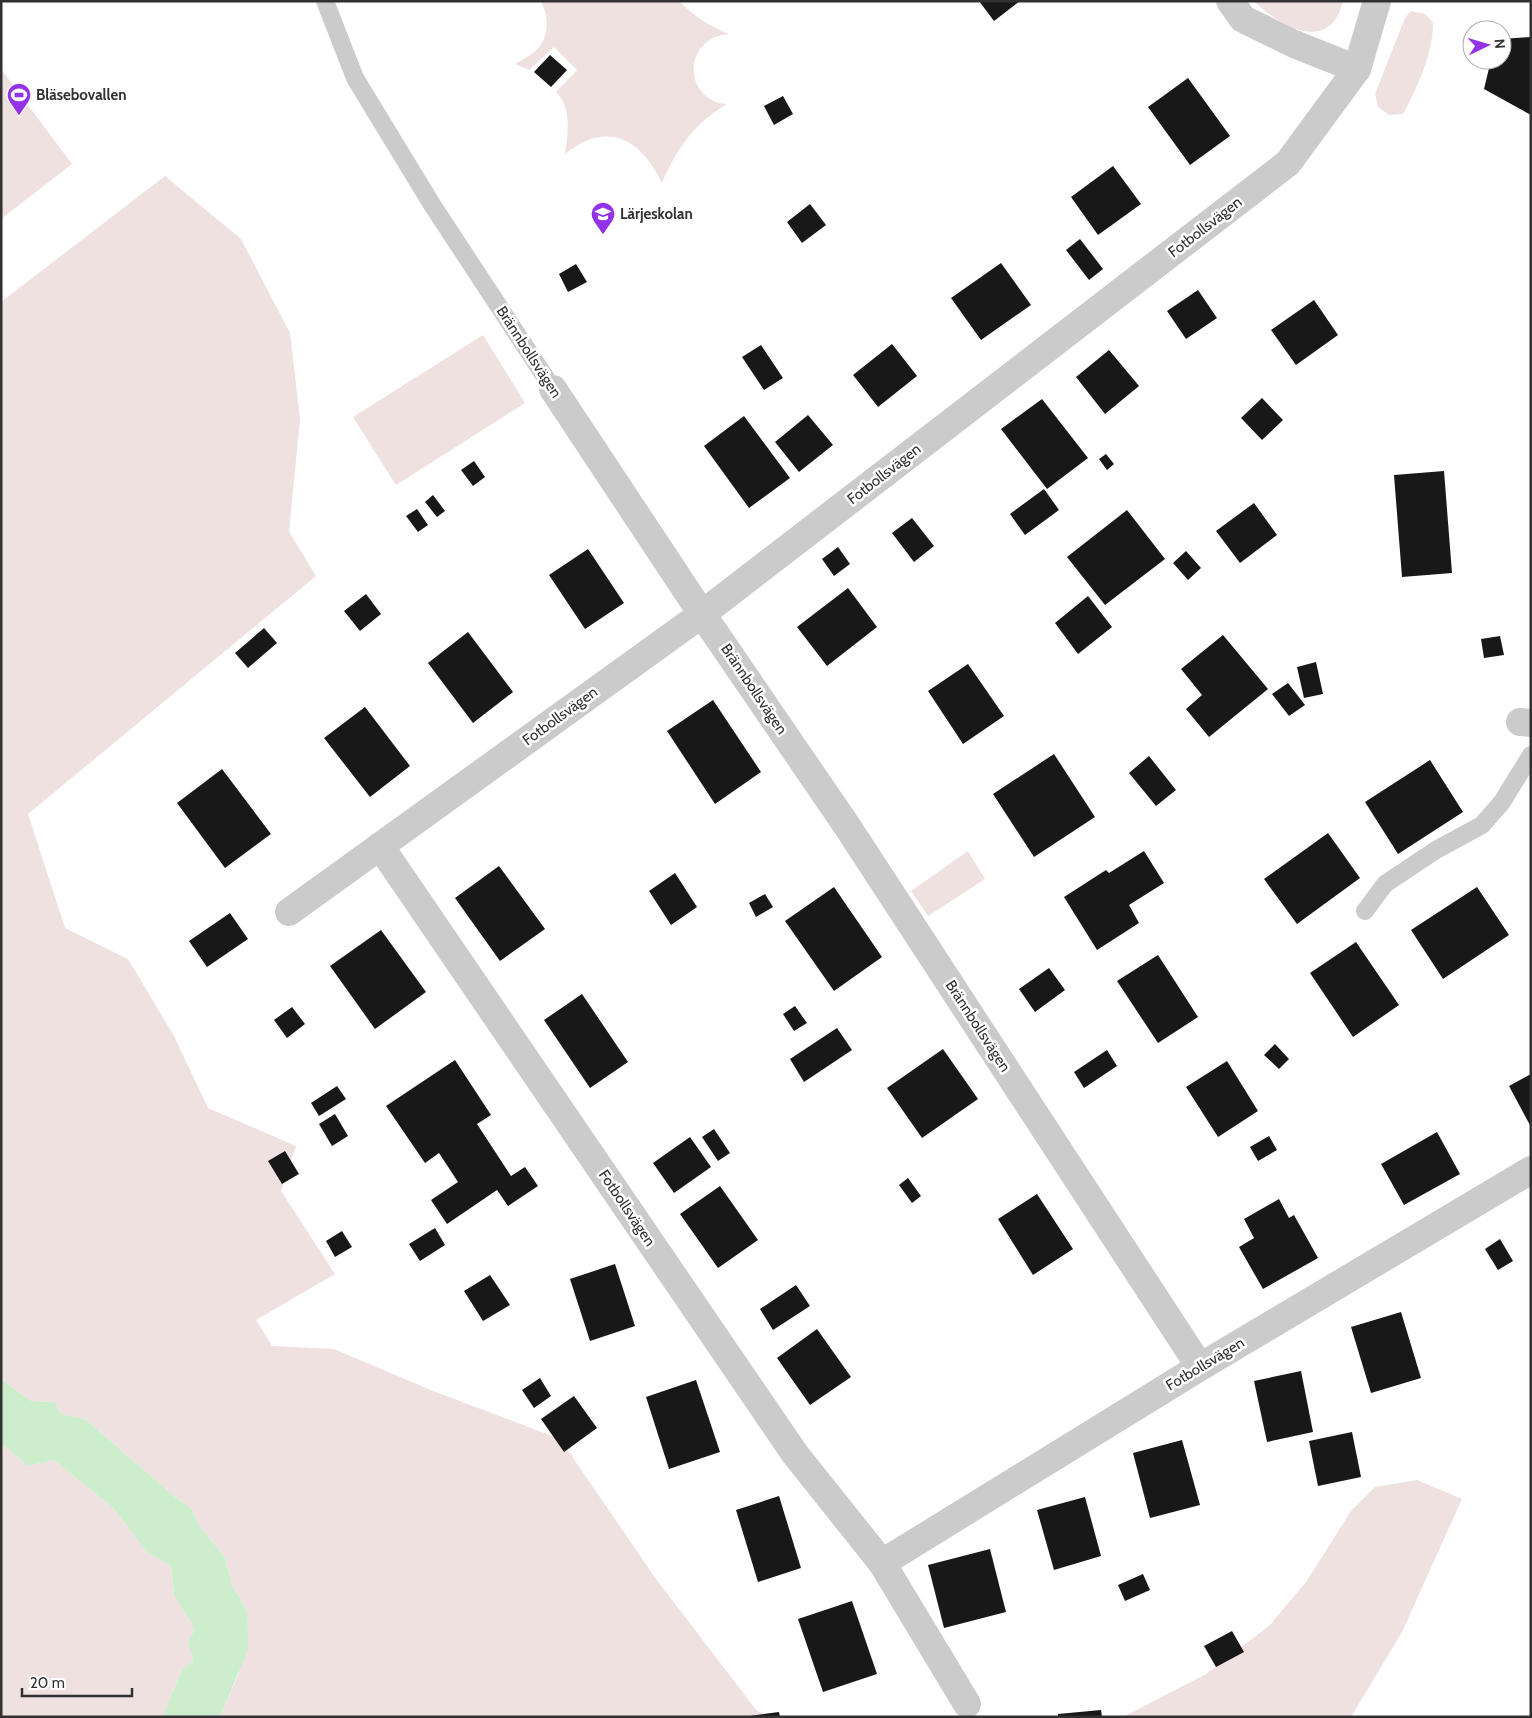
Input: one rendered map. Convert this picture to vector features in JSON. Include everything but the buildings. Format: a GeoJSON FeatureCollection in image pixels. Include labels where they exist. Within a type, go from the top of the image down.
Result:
{"type":"FeatureCollection","features":[{"type":"Feature","properties":{"kind":"street"},"geometry":{"type":"LineString","coordinates":[[1230,1],[1243,19],[1294,44],[1358,69]]}},
{"type":"Feature","properties":{"kind":"street","name":"Fotbollsvägen"},"geometry":{"type":"LineString","coordinates":[[289,912],[702,614],[1288,163],[1358,69],[1376,1]]}},
{"type":"Feature","properties":{"kind":"street","name":"Brännbollsvägen"},"geometry":{"type":"LineString","coordinates":[[553,389],[702,614],[847,826],[1200,1367]]}},
{"type":"Feature","properties":{"kind":"street","name":"Fotbollsvägen"},"geometry":{"type":"LineString","coordinates":[[380,846],[795,1454],[882,1563],[967,1704]]}},
{"type":"Feature","properties":{"kind":"street","name":"Fotbollsvägen"},"geometry":{"type":"LineString","coordinates":[[882,1563],[1200,1367],[1531,1170]]}},
{"type":"Feature","properties":{"kind":"lane","name":"Brännbollsvägen"},"geometry":{"type":"LineString","coordinates":[[325,1],[355,78],[431,203],[553,389]]}},
{"type":"Feature","properties":{"kind":"lane"},"geometry":{"type":"LineString","coordinates":[[1364,911],[1385,884],[1436,850],[1482,825],[1502,802],[1531,755]]}},
{"type":"Feature","properties":{"kind":"shaded area"},"geometry":{"type":"Polygon","coordinates":[[[540,1],[679,1],[702,20],[729,34],[710,40],[701,48],[694,68],[699,88],[706,96],[727,104],[705,119],[696,128],[680,148],[662,183],[644,155],[621,139],[609,137],[595,138],[580,144],[565,154],[568,130],[567,113],[565,105],[556,92],[577,70],[554,47],[529,70],[515,64],[535,51],[545,36],[546,17],[540,1]]]}},
{"type":"Feature","properties":{"kind":"shaded area"},"geometry":{"type":"Polygon","coordinates":[[[1254,1],[1343,1],[1337,17],[1327,27],[1316,31],[1304,31],[1277,20],[1254,1]]]}},
{"type":"Feature","properties":{"kind":"shaded area"},"geometry":{"type":"Polygon","coordinates":[[[1411,11],[1425,14],[1433,23],[1430,47],[1419,82],[1403,114],[1389,115],[1378,107],[1375,94],[1405,18],[1411,11]]]}},
{"type":"Feature","properties":{"kind":"shaded area","name":"Bläsebovallen"},"geometry":{"type":"Polygon","coordinates":[[[1,69],[72,164],[1,219],[1,69]]]}},
{"type":"Feature","properties":{"kind":"shaded area"},"geometry":{"type":"Polygon","coordinates":[[[165,176],[241,239],[290,333],[300,419],[289,532],[316,576],[28,814],[65,928],[128,959],[174,1036],[208,1108],[296,1146],[281,1191],[335,1274],[256,1320],[272,1346],[334,1349],[433,1391],[560,1439],[656,1579],[757,1711],[774,1717],[220,1717],[239,1673],[247,1611],[232,1585],[225,1557],[197,1523],[192,1509],[175,1497],[85,1419],[59,1414],[55,1402],[31,1401],[1,1379],[1,302],[165,176]]]}},
{"type":"Feature","properties":{"kind":"shaded area"},"geometry":{"type":"Polygon","coordinates":[[[483,335],[525,403],[396,485],[353,417],[483,335]]]}},
{"type":"Feature","properties":{"kind":"shaded area"},"geometry":{"type":"Polygon","coordinates":[[[968,851],[985,879],[928,916],[911,891],[968,851]]]}},
{"type":"Feature","properties":{"kind":"shaded area"},"geometry":{"type":"Polygon","coordinates":[[[1,1379],[31,1401],[55,1402],[60,1414],[85,1419],[175,1497],[192,1509],[197,1523],[225,1557],[232,1585],[247,1611],[248,1650],[220,1717],[162,1717],[182,1670],[193,1660],[188,1642],[195,1629],[174,1596],[171,1566],[147,1552],[113,1508],[54,1460],[28,1466],[6,1447],[1,1446],[1,1379]]]}},
{"type":"Feature","properties":{"kind":"shaded area"},"geometry":{"type":"Polygon","coordinates":[[[1,1446],[6,1447],[28,1466],[54,1460],[113,1508],[147,1552],[171,1566],[174,1596],[195,1629],[188,1642],[193,1660],[182,1670],[162,1717],[1,1717],[1,1446]]]}},
{"type":"Feature","properties":{"kind":"shaded area"},"geometry":{"type":"Polygon","coordinates":[[[1417,1480],[1462,1499],[1402,1632],[1351,1717],[1123,1717],[1206,1674],[1269,1626],[1306,1582],[1351,1511],[1375,1487],[1417,1480]]]}},
{"type":"Feature","properties":{"kind":"place","name":"Bläsebovallen"},"geometry":{"type":"Point","coordinates":[19,116]}},
{"type":"Feature","properties":{"kind":"place","name":"Lärjeskolan"},"geometry":{"type":"Point","coordinates":[603,235]}}]}
